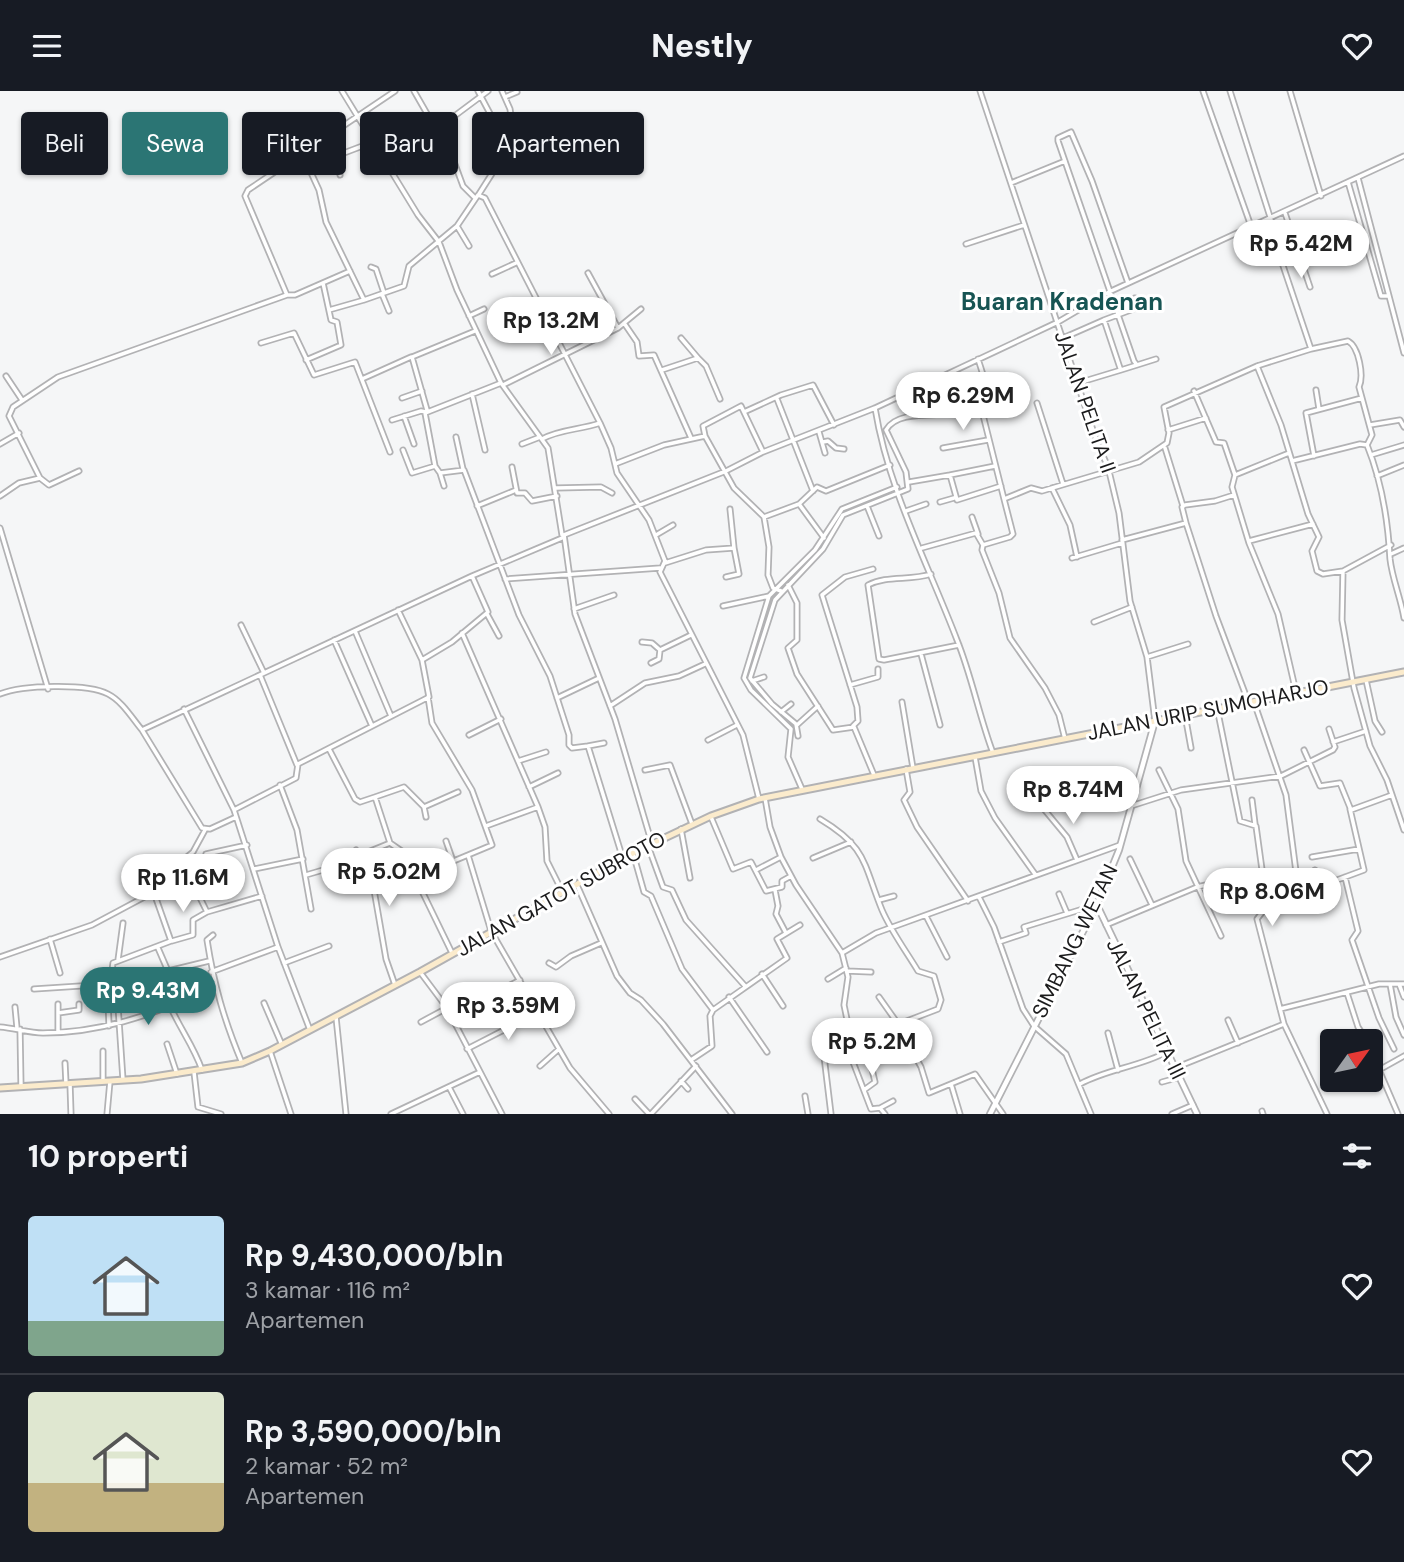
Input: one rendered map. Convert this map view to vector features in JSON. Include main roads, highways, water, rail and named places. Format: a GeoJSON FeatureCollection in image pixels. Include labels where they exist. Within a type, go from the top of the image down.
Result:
{"type":"FeatureCollection","features":[{"type":"Feature","properties":{"kind":"main road","name":"JALAN URIP SUMOHARJO"},"geometry":{"type":"LineString","coordinates":[[762,798],[1404,672]]}},
{"type":"Feature","properties":{"kind":"main road","name":"JALAN GATOT SUBROTO"},"geometry":{"type":"LineString","coordinates":[[0,1088],[123,1080],[203,1071],[242,1063],[282,1045],[420,972],[633,853],[692,824],[762,798]]}},
{"type":"Feature","properties":{"kind":"district","name":"Buaran Kradenan"},"geometry":{"type":"Point","coordinates":[1062,302]}}]}
